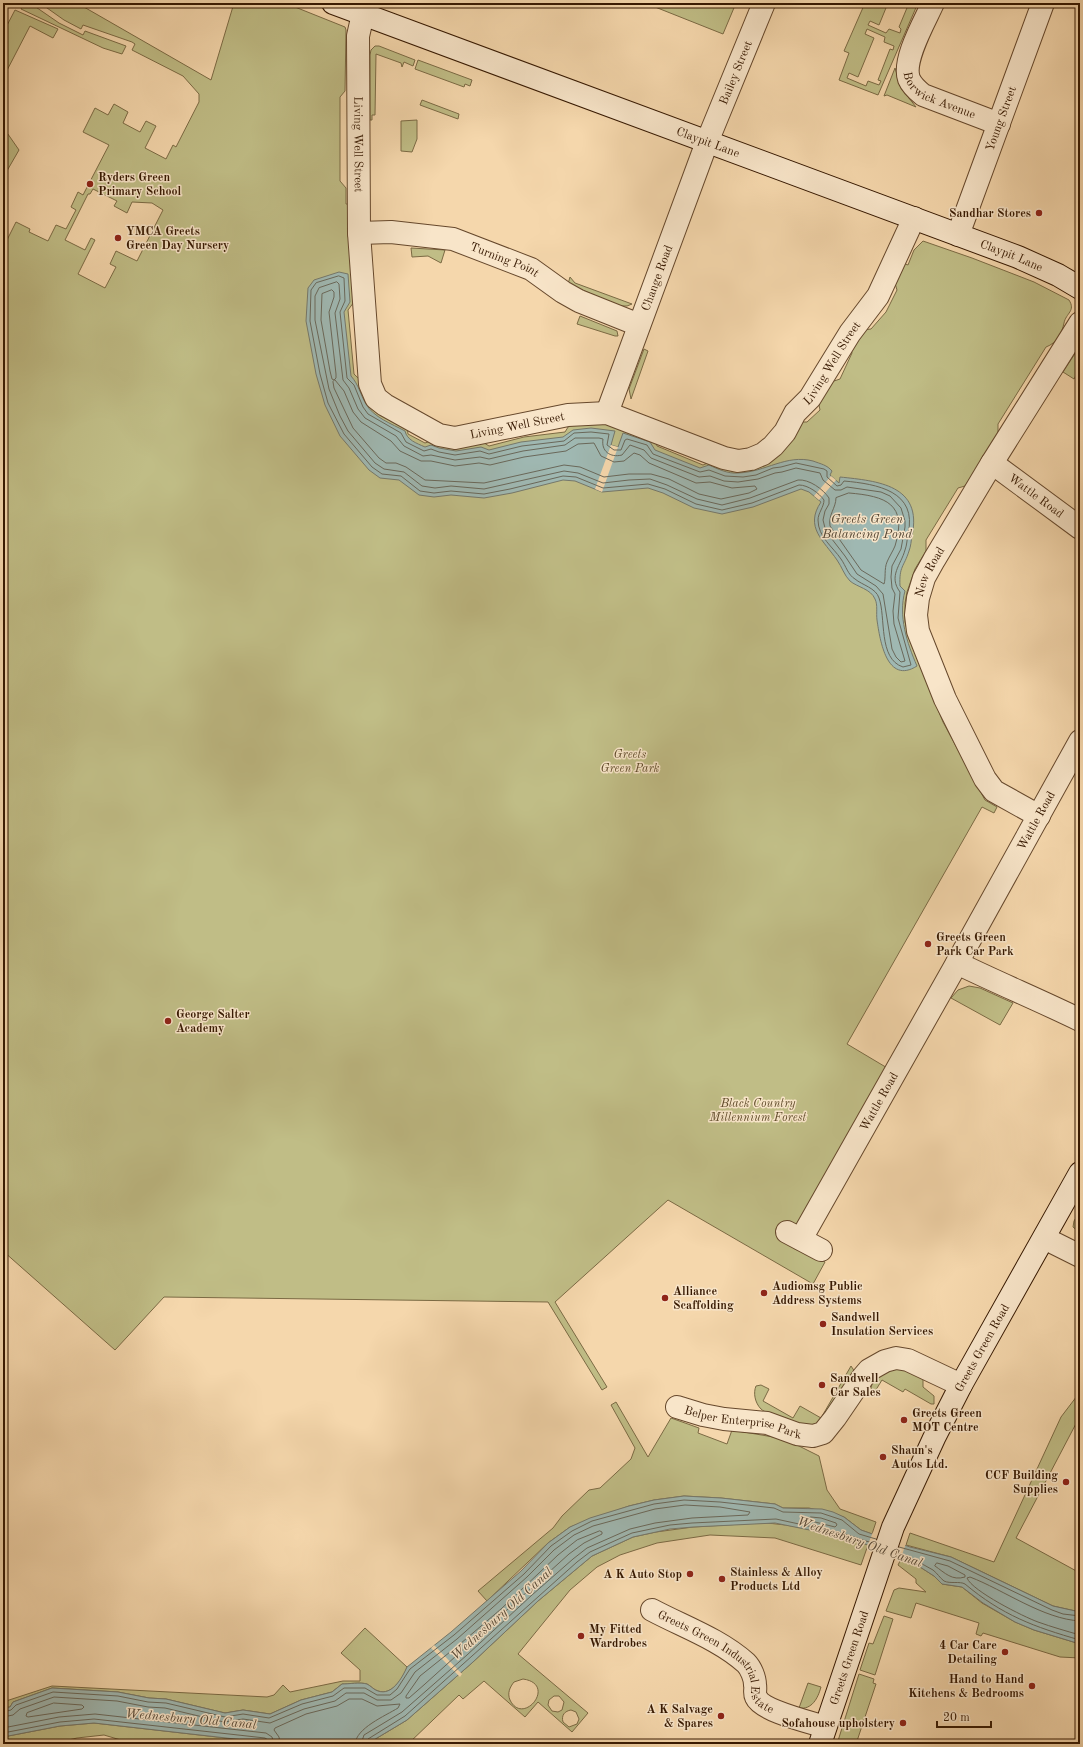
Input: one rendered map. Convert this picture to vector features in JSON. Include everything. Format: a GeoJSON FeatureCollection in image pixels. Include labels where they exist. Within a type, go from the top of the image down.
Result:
{"type":"FeatureCollection","features":[{"type":"Feature","properties":{"kind":"street","name":"Claypit Lane"},"geometry":{"type":"LineString","coordinates":[[333,3],[914,218],[1046,269],[1080,288]]}},
{"type":"Feature","properties":{"kind":"street","name":"Bailey Street"},"geometry":{"type":"LineString","coordinates":[[707,142],[764,3]]}},
{"type":"Feature","properties":{"kind":"street","name":"Borwick Avenue"},"geometry":{"type":"LineString","coordinates":[[933,3],[909,59],[909,80],[923,95],[998,124]]}},
{"type":"Feature","properties":{"kind":"street","name":"Young Street"},"geometry":{"type":"LineString","coordinates":[[958,235],[1043,3]]}},
{"type":"Feature","properties":{"kind":"street","name":"Living Well Street"},"geometry":{"type":"LineString","coordinates":[[363,14],[358,36],[359,233],[370,384],[376,398],[385,405],[439,435],[455,438],[568,415],[607,413],[724,458],[738,461],[751,459],[763,454],[773,446],[785,432],[795,413],[810,398],[834,356],[878,296],[914,218]]}},
{"type":"Feature","properties":{"kind":"street","name":"Change Road"},"geometry":{"type":"LineString","coordinates":[[607,413],[707,142]]}},
{"type":"Feature","properties":{"kind":"street","name":"Turning Point"},"geometry":{"type":"LineString","coordinates":[[359,233],[391,232],[453,239],[531,269],[563,292],[579,301],[639,325]]}},
{"type":"Feature","properties":{"kind":"street","name":"New Road"},"geometry":{"type":"LineString","coordinates":[[1039,816],[994,791],[985,779],[945,699],[918,631],[916,615],[924,578],[992,463],[1080,323]]}},
{"type":"Feature","properties":{"kind":"street","name":"Wattle Road"},"geometry":{"type":"LineString","coordinates":[[992,463],[1080,528]]}},
{"type":"Feature","properties":{"kind":"street","name":"Wattle Road"},"geometry":{"type":"LineString","coordinates":[[821,1250],[794,1235],[957,963],[1080,741]]}},
{"type":"Feature","properties":{"kind":"street"},"geometry":{"type":"LineString","coordinates":[[957,963],[1009,989],[1025,994],[1080,1020]]}},
{"type":"Feature","properties":{"kind":"street","name":"Greets Green Road"},"geometry":{"type":"LineString","coordinates":[[822,1736],[877,1570],[893,1527],[935,1436],[961,1385],[1080,1173]]}},
{"type":"Feature","properties":{"kind":"street"},"geometry":{"type":"LineString","coordinates":[[1044,1238],[1080,1256]]}},
{"type":"Feature","properties":{"kind":"street","name":"Belper Enterprise Park"},"geometry":{"type":"LineString","coordinates":[[678,1407],[703,1415],[724,1419],[767,1423],[797,1434],[813,1436],[823,1433],[869,1370],[885,1361],[896,1358],[908,1360],[961,1385]]}},
{"type":"Feature","properties":{"kind":"street","name":"Greets Green Industrial Estate"},"geometry":{"type":"LineString","coordinates":[[652,1610],[690,1628],[723,1647],[748,1665],[754,1678],[755,1695],[759,1702],[785,1714],[822,1736]]}},
{"type":"Feature","properties":{"kind":"green space"},"geometry":{"type":"Polygon","coordinates":[[[24,3],[30,3],[59,23],[83,35],[85,31],[126,46],[122,54],[103,48],[21,9],[24,3]]]}},
{"type":"Feature","properties":{"kind":"green space","name":"Greets Green Park"},"geometry":{"type":"Polygon","coordinates":[[[40,3],[77,3],[211,80],[234,3],[285,3],[345,27],[345,91],[340,97],[340,181],[346,188],[346,204],[350,204],[354,302],[348,310],[354,374],[407,426],[408,434],[425,443],[433,440],[481,441],[489,446],[524,437],[565,432],[570,424],[596,423],[625,429],[655,439],[657,446],[703,465],[710,462],[721,466],[799,422],[807,422],[820,410],[818,400],[831,382],[840,379],[852,353],[850,346],[863,330],[871,329],[886,312],[897,290],[894,280],[903,263],[908,265],[914,250],[923,241],[1034,282],[1069,300],[1071,304],[1071,309],[1058,337],[1053,343],[1046,347],[998,424],[998,435],[965,486],[958,488],[926,540],[926,551],[915,569],[907,592],[905,603],[905,622],[911,643],[943,722],[985,800],[997,807],[994,813],[982,807],[847,1044],[889,1069],[799,1222],[779,1236],[825,1262],[813,1284],[668,1200],[555,1302],[607,1387],[602,1390],[548,1302],[164,1297],[115,1350],[3,1251],[3,241],[6,242],[16,222],[30,229],[29,232],[48,241],[56,225],[66,229],[76,210],[71,207],[78,192],[83,195],[109,145],[83,132],[95,108],[108,115],[114,104],[128,112],[123,123],[140,132],[146,121],[156,126],[145,148],[166,159],[173,145],[176,147],[199,102],[199,94],[183,76],[132,50],[135,44],[132,42],[83,25],[81,29],[64,20],[40,3]],[[93,189],[90,194],[88,194],[65,240],[85,250],[91,238],[95,240],[78,274],[105,288],[116,267],[110,264],[116,251],[137,261],[163,210],[152,203],[132,202],[127,213],[114,206],[117,201],[93,189]]]}},
{"type":"Feature","properties":{"kind":"green space"},"geometry":{"type":"Polygon","coordinates":[[[645,3],[736,3],[723,34],[645,3]]]}},
{"type":"Feature","properties":{"kind":"green space"},"geometry":{"type":"Polygon","coordinates":[[[865,3],[888,3],[879,25],[870,21],[868,25],[886,33],[889,29],[900,33],[901,29],[899,27],[909,3],[918,3],[878,95],[839,80],[849,53],[844,51],[865,3]],[[867,29],[865,34],[874,38],[858,77],[849,73],[847,78],[866,86],[868,81],[879,85],[881,81],[878,80],[890,49],[893,50],[894,46],[884,42],[885,37],[867,29]]]}},
{"type":"Feature","properties":{"kind":"green space"},"geometry":{"type":"Polygon","coordinates":[[[15,10],[58,29],[53,38],[30,26],[3,78],[3,33],[15,10]]]}},
{"type":"Feature","properties":{"kind":"green space"},"geometry":{"type":"Polygon","coordinates":[[[375,46],[379,46],[415,60],[413,66],[404,62],[402,67],[401,63],[376,54],[375,115],[372,115],[372,120],[370,120],[370,55],[371,50],[375,46]]]}},
{"type":"Feature","properties":{"kind":"green space"},"geometry":{"type":"Polygon","coordinates":[[[418,60],[472,80],[470,86],[465,84],[464,87],[415,69],[418,60]]]}},
{"type":"Feature","properties":{"kind":"green space"},"geometry":{"type":"Polygon","coordinates":[[[895,68],[901,88],[916,107],[887,95],[884,96],[895,68]]]}},
{"type":"Feature","properties":{"kind":"green space"},"geometry":{"type":"Polygon","coordinates":[[[422,100],[459,114],[458,119],[420,105],[422,100]]]}},
{"type":"Feature","properties":{"kind":"green space"},"geometry":{"type":"Polygon","coordinates":[[[417,120],[417,139],[412,152],[401,151],[401,121],[417,120]]]}},
{"type":"Feature","properties":{"kind":"green space"},"geometry":{"type":"Polygon","coordinates":[[[3,127],[19,150],[4,176],[3,176],[3,127]]]}},
{"type":"Feature","properties":{"kind":"green space"},"geometry":{"type":"Polygon","coordinates":[[[411,248],[445,250],[441,263],[428,256],[412,257],[411,248]]]}},
{"type":"Feature","properties":{"kind":"green space"},"geometry":{"type":"Polygon","coordinates":[[[570,277],[575,283],[632,304],[620,306],[568,284],[570,277]]]}},
{"type":"Feature","properties":{"kind":"green space"},"geometry":{"type":"Polygon","coordinates":[[[580,316],[617,331],[618,336],[577,324],[580,316]]]}},
{"type":"Feature","properties":{"kind":"green space"},"geometry":{"type":"Polygon","coordinates":[[[1080,346],[1080,368],[1074,379],[1063,372],[1080,346]]]}},
{"type":"Feature","properties":{"kind":"green space"},"geometry":{"type":"Polygon","coordinates":[[[644,349],[648,351],[631,399],[629,389],[644,349]]]}},
{"type":"Feature","properties":{"kind":"green space"},"geometry":{"type":"Polygon","coordinates":[[[969,986],[980,988],[1013,1003],[1000,1025],[951,998],[958,990],[969,986]]]}},
{"type":"Feature","properties":{"kind":"green space"},"geometry":{"type":"Polygon","coordinates":[[[1080,1211],[1080,1233],[1073,1227],[1074,1221],[1080,1211]]]}},
{"type":"Feature","properties":{"kind":"green space"},"geometry":{"type":"Polygon","coordinates":[[[851,1366],[855,1372],[827,1415],[816,1425],[805,1425],[771,1415],[761,1409],[756,1401],[755,1389],[756,1386],[761,1385],[769,1389],[763,1401],[793,1418],[800,1406],[821,1418],[851,1366]]]}},
{"type":"Feature","properties":{"kind":"green space"},"geometry":{"type":"Polygon","coordinates":[[[902,1368],[923,1376],[923,1387],[934,1396],[934,1404],[931,1404],[905,1389],[903,1392],[882,1380],[874,1393],[871,1388],[873,1380],[886,1371],[902,1368]]]}},
{"type":"Feature","properties":{"kind":"green space"},"geometry":{"type":"Polygon","coordinates":[[[1080,1392],[1080,1416],[1016,1538],[1080,1573],[1080,1612],[1053,1606],[951,1557],[906,1545],[910,1533],[994,1562],[1061,1417],[1080,1392]]]}},
{"type":"Feature","properties":{"kind":"green space"},"geometry":{"type":"Polygon","coordinates":[[[616,1402],[648,1457],[671,1418],[699,1428],[698,1433],[727,1444],[732,1430],[785,1439],[819,1456],[827,1490],[840,1509],[876,1522],[872,1534],[861,1530],[844,1517],[809,1508],[783,1508],[775,1504],[721,1498],[684,1496],[654,1500],[629,1506],[570,1527],[548,1543],[487,1601],[478,1591],[553,1528],[562,1516],[589,1490],[600,1488],[631,1459],[635,1448],[611,1405],[616,1402]]]}},
{"type":"Feature","properties":{"kind":"green space"},"geometry":{"type":"Polygon","coordinates":[[[759,1523],[786,1525],[814,1530],[868,1545],[861,1565],[775,1538],[710,1535],[657,1543],[620,1555],[597,1567],[570,1590],[518,1654],[588,1713],[572,1732],[538,1702],[525,1717],[484,1681],[463,1699],[459,1695],[408,1744],[367,1744],[407,1720],[473,1662],[538,1601],[592,1556],[633,1537],[693,1527],[759,1523]],[[523,1679],[514,1682],[509,1693],[510,1700],[516,1707],[522,1709],[529,1707],[538,1695],[538,1688],[533,1682],[523,1679]],[[554,1696],[549,1700],[548,1705],[552,1711],[558,1712],[562,1710],[564,1702],[559,1696],[554,1696]],[[571,1710],[565,1712],[563,1722],[569,1727],[577,1724],[579,1719],[576,1712],[571,1710]]]}},
{"type":"Feature","properties":{"kind":"green space"},"geometry":{"type":"Polygon","coordinates":[[[901,1559],[920,1567],[934,1576],[942,1584],[962,1587],[982,1603],[1015,1622],[1034,1630],[1080,1644],[1080,1658],[1060,1657],[983,1633],[981,1636],[976,1634],[979,1623],[916,1603],[911,1618],[886,1611],[894,1590],[899,1588],[926,1592],[916,1583],[916,1579],[898,1565],[901,1559]]]}},
{"type":"Feature","properties":{"kind":"green space"},"geometry":{"type":"Polygon","coordinates":[[[884,1616],[893,1619],[875,1675],[860,1670],[869,1643],[873,1644],[884,1616]]]}},
{"type":"Feature","properties":{"kind":"green space"},"geometry":{"type":"Polygon","coordinates":[[[365,1628],[407,1667],[400,1681],[388,1691],[383,1692],[375,1690],[364,1683],[342,1684],[332,1692],[301,1700],[270,1714],[243,1710],[225,1713],[166,1699],[149,1698],[118,1692],[52,1688],[13,1702],[10,1707],[3,1708],[3,1702],[52,1686],[267,1697],[274,1695],[283,1685],[290,1692],[343,1681],[360,1681],[360,1670],[341,1653],[365,1628]]]}},
{"type":"Feature","properties":{"kind":"green space"},"geometry":{"type":"Polygon","coordinates":[[[859,1674],[874,1679],[873,1683],[876,1684],[856,1744],[837,1744],[859,1674]]]}},
{"type":"Feature","properties":{"kind":"green space"},"geometry":{"type":"Polygon","coordinates":[[[808,1683],[821,1687],[820,1691],[811,1705],[804,1708],[799,1708],[808,1683]]]}},
{"type":"Feature","properties":{"kind":"green space"},"geometry":{"type":"Polygon","coordinates":[[[94,1723],[279,1744],[167,1744],[157,1742],[155,1744],[134,1744],[104,1735],[77,1738],[52,1744],[3,1744],[3,1737],[60,1726],[94,1723]]]}},
{"type":"Feature","properties":{"kind":"water","name":"Greets Green Balancing Pond"},"geometry":{"type":"Polygon","coordinates":[[[339,272],[348,274],[350,302],[344,312],[351,376],[366,404],[373,413],[405,431],[408,437],[415,443],[425,447],[431,445],[456,451],[481,447],[489,450],[521,442],[563,437],[573,430],[591,428],[615,431],[611,445],[618,447],[623,433],[650,442],[655,450],[700,468],[709,465],[719,470],[738,473],[758,470],[785,461],[803,459],[828,467],[832,471],[830,475],[839,483],[840,477],[869,481],[894,489],[904,496],[911,506],[914,519],[911,545],[901,570],[900,586],[905,591],[903,600],[903,620],[907,639],[917,666],[907,670],[899,670],[892,665],[887,658],[880,639],[875,599],[864,588],[850,581],[846,576],[837,560],[822,540],[815,526],[814,519],[816,511],[821,502],[809,492],[801,489],[753,507],[722,514],[694,508],[663,493],[648,488],[602,492],[575,481],[563,480],[512,493],[484,498],[451,495],[434,497],[419,495],[399,480],[380,478],[369,470],[340,436],[325,405],[316,374],[306,321],[308,288],[314,280],[339,272]]]}},
{"type":"Feature","properties":{"kind":"water","name":"Wednesbury Old Canal"},"geometry":{"type":"Polygon","coordinates":[[[684,1496],[721,1498],[775,1504],[783,1508],[822,1509],[833,1512],[844,1517],[861,1530],[910,1547],[951,1557],[1053,1606],[1080,1612],[1080,1644],[1034,1630],[1015,1622],[983,1603],[962,1587],[942,1584],[934,1576],[920,1567],[868,1545],[844,1537],[775,1523],[693,1527],[670,1529],[633,1537],[592,1556],[538,1601],[473,1662],[407,1720],[367,1744],[279,1744],[94,1723],[60,1726],[3,1737],[3,1708],[10,1707],[13,1702],[52,1688],[118,1692],[149,1698],[166,1699],[225,1713],[243,1710],[270,1714],[301,1700],[332,1692],[342,1684],[364,1683],[378,1691],[388,1691],[396,1685],[407,1667],[451,1632],[521,1571],[548,1543],[570,1527],[590,1518],[629,1506],[654,1500],[684,1496]]]}},
{"type":"Feature","properties":{"kind":"pier"},"geometry":{"type":"Polygon","coordinates":[[[611,445],[618,447],[602,492],[595,489],[611,445]]]}},
{"type":"Feature","properties":{"kind":"pier"},"geometry":{"type":"Polygon","coordinates":[[[831,476],[836,480],[819,500],[814,496],[831,476]]]}},
{"type":"Feature","properties":{"kind":"pier"},"geometry":{"type":"Polygon","coordinates":[[[873,1532],[906,1543],[900,1561],[867,1547],[873,1532]]]}},
{"type":"Feature","properties":{"kind":"pier"},"geometry":{"type":"Polygon","coordinates":[[[434,1645],[462,1674],[460,1677],[431,1648],[434,1645]]]}},
{"type":"Feature","properties":{"kind":"place","name":"Ryders Green Primary School"},"geometry":{"type":"Point","coordinates":[90,184]}},
{"type":"Feature","properties":{"kind":"place","name":"Sandhar Stores"},"geometry":{"type":"Point","coordinates":[1039,213]}},
{"type":"Feature","properties":{"kind":"place","name":"YMCA Greets Green Day Nursery"},"geometry":{"type":"Point","coordinates":[118,238]}},
{"type":"Feature","properties":{"kind":"place","name":"Greets Green Park Car Park"},"geometry":{"type":"Point","coordinates":[928,944]}},
{"type":"Feature","properties":{"kind":"place","name":"George Salter Academy"},"geometry":{"type":"Point","coordinates":[168,1021]}},
{"type":"Feature","properties":{"kind":"place","name":"Audiomsg Public Address Systems"},"geometry":{"type":"Point","coordinates":[764,1293]}},
{"type":"Feature","properties":{"kind":"place","name":"Alliance Scaffolding"},"geometry":{"type":"Point","coordinates":[665,1298]}},
{"type":"Feature","properties":{"kind":"place","name":"Sandwell Insulation Services"},"geometry":{"type":"Point","coordinates":[823,1324]}},
{"type":"Feature","properties":{"kind":"place","name":"Sandwell Car Sales"},"geometry":{"type":"Point","coordinates":[822,1385]}},
{"type":"Feature","properties":{"kind":"place","name":"Greets Green MOT Centre"},"geometry":{"type":"Point","coordinates":[904,1420]}},
{"type":"Feature","properties":{"kind":"place","name":"Shaun's Autos Ltd."},"geometry":{"type":"Point","coordinates":[883,1457]}},
{"type":"Feature","properties":{"kind":"place","name":"CCF Building Supplies"},"geometry":{"type":"Point","coordinates":[1066,1482]}},
{"type":"Feature","properties":{"kind":"place","name":"A K Auto Stop"},"geometry":{"type":"Point","coordinates":[690,1574]}},
{"type":"Feature","properties":{"kind":"place","name":"Stainless & Alloy Products Ltd"},"geometry":{"type":"Point","coordinates":[722,1579]}},
{"type":"Feature","properties":{"kind":"place","name":"My Fitted Wardrobes"},"geometry":{"type":"Point","coordinates":[581,1636]}},
{"type":"Feature","properties":{"kind":"place","name":"4 Car Care Detailing"},"geometry":{"type":"Point","coordinates":[1005,1652]}},
{"type":"Feature","properties":{"kind":"place","name":"Hand to Hand Kitchens & Bedrooms"},"geometry":{"type":"Point","coordinates":[1032,1686]}},
{"type":"Feature","properties":{"kind":"place","name":"A K Salvage & Spares"},"geometry":{"type":"Point","coordinates":[721,1716]}},
{"type":"Feature","properties":{"kind":"place","name":"Sofahouse upholstery"},"geometry":{"type":"Point","coordinates":[903,1723]}},
{"type":"Feature","properties":{"kind":"park label","name":"Black Country Millennium Forest"},"geometry":{"type":"Point","coordinates":[758,1110]}}]}
